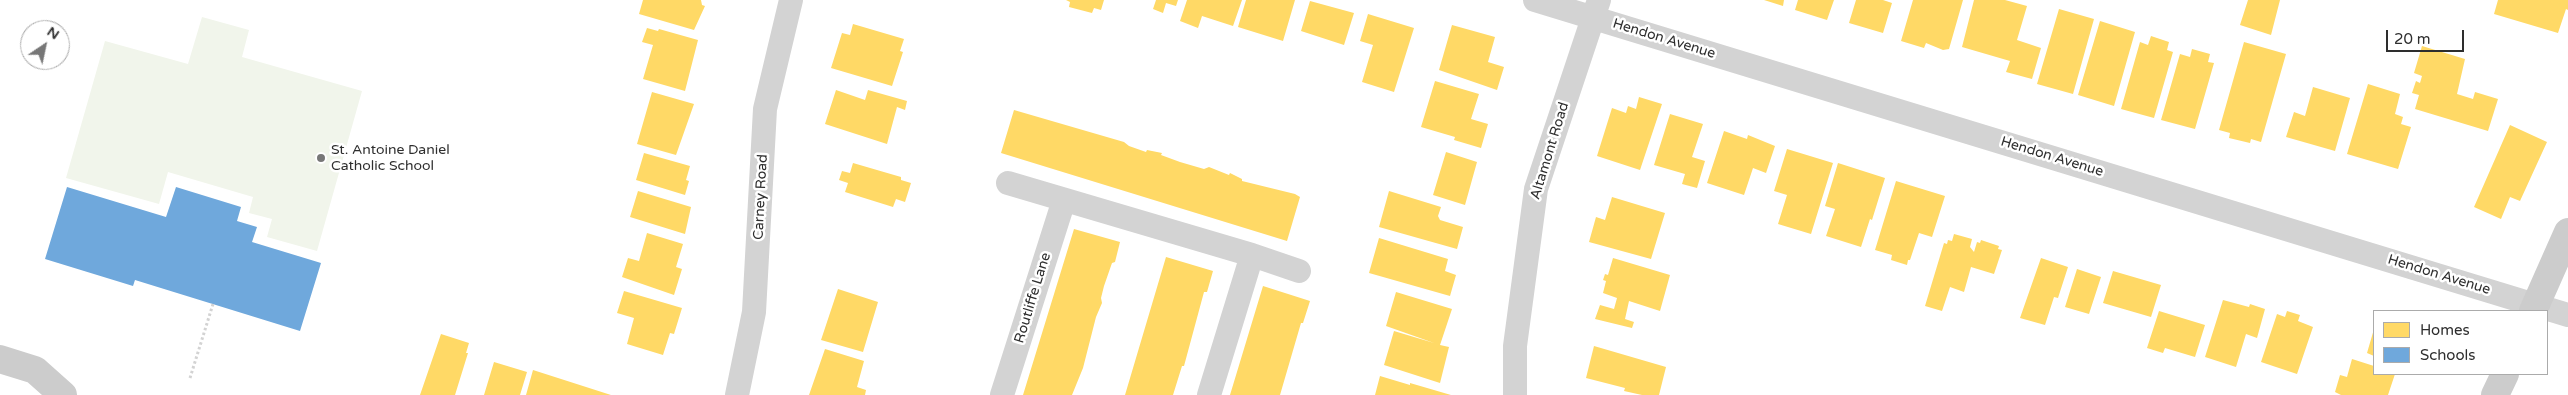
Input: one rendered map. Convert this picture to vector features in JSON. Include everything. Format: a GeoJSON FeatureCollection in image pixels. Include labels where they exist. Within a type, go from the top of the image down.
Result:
{"type":"FeatureCollection","features":[{"type":"Feature","properties":{"kind":"street","name":"Carney Road"},"geometry":{"type":"LineString","coordinates":[[737,395],[754,312],[765,109],[791,0]]}},
{"type":"Feature","properties":{"kind":"street","name":"Hendon Avenue"},"geometry":{"type":"LineString","coordinates":[[1535,0],[1596,9],[2534,308]]}},
{"type":"Feature","properties":{"kind":"street","name":"Altamont Road"},"geometry":{"type":"LineString","coordinates":[[1515,395],[1515,346],[1536,189],[1596,9]]}},
{"type":"Feature","properties":{"kind":"street"},"geometry":{"type":"LineString","coordinates":[[1008,183],[1299,271]]}},
{"type":"Feature","properties":{"kind":"street","name":"Routliffe Lane"},"geometry":{"type":"LineString","coordinates":[[1002,395],[1064,200]]}},
{"type":"Feature","properties":{"kind":"street"},"geometry":{"type":"LineString","coordinates":[[2534,308],[2568,232]]}},
{"type":"Feature","properties":{"kind":"street"},"geometry":{"type":"LineString","coordinates":[[1208,395],[1252,256]]}},
{"type":"Feature","properties":{"kind":"street","name":"Hendon Avenue"},"geometry":{"type":"LineString","coordinates":[[2548,311],[2568,315]]}},
{"type":"Feature","properties":{"kind":"street"},"geometry":{"type":"LineString","coordinates":[[0,359],[35,370],[63,395]]}},
{"type":"Feature","properties":{"kind":"street"},"geometry":{"type":"LineString","coordinates":[[2495,395],[2505,375]]}},
{"type":"Feature","properties":{"kind":"path"},"geometry":{"type":"LineString","coordinates":[[190,378],[213,304]]}},
{"type":"Feature","properties":{"kind":"shaded area"},"geometry":{"type":"Polygon","coordinates":[[[202,17],[249,30],[242,57],[362,91],[317,251],[267,237],[272,219],[249,213],[253,197],[168,172],[159,204],[66,178],[105,41],[188,64],[202,17]]]}},
{"type":"Feature","properties":{"kind":"building: Homes"},"geometry":{"type":"Polygon","coordinates":[[[643,0],[701,0],[702,5],[705,6],[694,30],[639,14],[643,0]]]}},
{"type":"Feature","properties":{"kind":"building: Homes"},"geometry":{"type":"Polygon","coordinates":[[[1066,0],[1104,0],[1101,10],[1094,8],[1092,13],[1069,7],[1070,2],[1066,0]]]}},
{"type":"Feature","properties":{"kind":"building: Homes"},"geometry":{"type":"Polygon","coordinates":[[[1156,0],[1178,0],[1176,6],[1166,3],[1163,13],[1153,9],[1156,0]]]}},
{"type":"Feature","properties":{"kind":"building: Homes"},"geometry":{"type":"Polygon","coordinates":[[[1187,0],[1242,0],[1233,26],[1202,16],[1198,28],[1180,21],[1187,0]]]}},
{"type":"Feature","properties":{"kind":"building: Homes"},"geometry":{"type":"Polygon","coordinates":[[[1246,0],[1295,0],[1283,41],[1238,27],[1246,0]]]}},
{"type":"Feature","properties":{"kind":"building: Homes"},"geometry":{"type":"Polygon","coordinates":[[[1764,0],[1784,0],[1783,6],[1764,0]]]}},
{"type":"Feature","properties":{"kind":"building: Homes"},"geometry":{"type":"Polygon","coordinates":[[[1798,0],[1834,0],[1827,20],[1795,10],[1798,0]]]}},
{"type":"Feature","properties":{"kind":"building: Homes"},"geometry":{"type":"Polygon","coordinates":[[[1856,0],[1883,0],[1892,3],[1883,33],[1849,23],[1856,0]]]}},
{"type":"Feature","properties":{"kind":"building: Homes"},"geometry":{"type":"Polygon","coordinates":[[[1913,0],[1963,0],[1949,49],[1943,50],[1926,43],[1924,48],[1901,41],[1913,0]]]}},
{"type":"Feature","properties":{"kind":"building: Homes"},"geometry":{"type":"Polygon","coordinates":[[[1974,0],[2005,0],[2027,6],[2017,40],[2041,48],[2032,79],[2006,72],[2010,61],[1962,47],[1974,0]]]}},
{"type":"Feature","properties":{"kind":"building: Homes"},"geometry":{"type":"Polygon","coordinates":[[[2248,0],[2280,0],[2271,35],[2240,25],[2248,0]]]}},
{"type":"Feature","properties":{"kind":"building: Homes"},"geometry":{"type":"Polygon","coordinates":[[[2498,0],[2568,0],[2568,10],[2566,9],[2558,33],[2494,14],[2498,0]]]}},
{"type":"Feature","properties":{"kind":"building: Homes"},"geometry":{"type":"Polygon","coordinates":[[[1310,1],[1354,13],[1344,45],[1301,31],[1310,1]]]}},
{"type":"Feature","properties":{"kind":"building: Homes"},"geometry":{"type":"Polygon","coordinates":[[[2059,9],[2094,19],[2073,94],[2037,84],[2059,9]]]}},
{"type":"Feature","properties":{"kind":"building: Homes"},"geometry":{"type":"Polygon","coordinates":[[[1368,14],[1414,28],[1394,92],[1362,82],[1373,45],[1360,41],[1368,14]]]}},
{"type":"Feature","properties":{"kind":"building: Homes"},"geometry":{"type":"Polygon","coordinates":[[[2100,21],[2135,32],[2114,106],[2078,95],[2100,21]]]}},
{"type":"Feature","properties":{"kind":"building: Homes"},"geometry":{"type":"Polygon","coordinates":[[[853,24],[904,39],[900,51],[903,52],[892,86],[831,68],[842,33],[850,35],[853,24]]]}},
{"type":"Feature","properties":{"kind":"building: Homes"},"geometry":{"type":"Polygon","coordinates":[[[1452,25],[1495,37],[1488,62],[1504,67],[1497,90],[1439,70],[1452,25]]]}},
{"type":"Feature","properties":{"kind":"building: Homes"},"geometry":{"type":"Polygon","coordinates":[[[647,28],[658,31],[659,29],[698,40],[685,91],[643,79],[653,45],[642,42],[647,28]]]}},
{"type":"Feature","properties":{"kind":"building: Homes"},"geometry":{"type":"Polygon","coordinates":[[[2151,36],[2169,42],[2167,50],[2173,52],[2154,118],[2121,109],[2140,42],[2148,45],[2151,36]]]}},
{"type":"Feature","properties":{"kind":"building: Homes"},"geometry":{"type":"Polygon","coordinates":[[[2244,42],[2286,54],[2261,142],[2251,139],[2250,143],[2229,138],[2230,133],[2219,130],[2244,42]]]}},
{"type":"Feature","properties":{"kind":"building: Homes"},"geometry":{"type":"Polygon","coordinates":[[[2422,46],[2465,59],[2457,94],[2473,99],[2475,92],[2498,99],[2488,131],[2415,109],[2419,95],[2412,93],[2416,81],[2420,83],[2422,76],[2414,73],[2422,46]]]}},
{"type":"Feature","properties":{"kind":"building: Homes"},"geometry":{"type":"Polygon","coordinates":[[[2192,49],[2210,54],[2208,62],[2214,63],[2195,129],[2161,120],[2180,54],[2190,57],[2192,49]]]}},
{"type":"Feature","properties":{"kind":"building: Homes"},"geometry":{"type":"Polygon","coordinates":[[[1435,81],[1479,94],[1471,119],[1488,124],[1481,148],[1454,140],[1455,137],[1421,127],[1435,81]]]}},
{"type":"Feature","properties":{"kind":"building: Homes"},"geometry":{"type":"Polygon","coordinates":[[[2368,84],[2400,94],[2395,114],[2403,117],[2401,124],[2411,127],[2398,169],[2347,154],[2368,84]]]}},
{"type":"Feature","properties":{"kind":"building: Homes"},"geometry":{"type":"Polygon","coordinates":[[[2313,87],[2350,98],[2335,151],[2286,137],[2294,112],[2305,116],[2313,87]]]}},
{"type":"Feature","properties":{"kind":"building: Homes"},"geometry":{"type":"Polygon","coordinates":[[[836,90],[865,100],[868,90],[907,101],[905,110],[897,107],[887,144],[825,124],[836,90]]]}},
{"type":"Feature","properties":{"kind":"building: Homes"},"geometry":{"type":"Polygon","coordinates":[[[652,92],[694,104],[676,155],[637,144],[652,92]]]}},
{"type":"Feature","properties":{"kind":"building: Homes"},"geometry":{"type":"Polygon","coordinates":[[[1639,97],[1662,104],[1640,170],[1597,156],[1612,108],[1626,113],[1628,106],[1636,109],[1639,97]]]}},
{"type":"Feature","properties":{"kind":"building: Homes"},"geometry":{"type":"Polygon","coordinates":[[[1014,110],[1124,142],[1129,146],[1146,152],[1147,150],[1162,153],[1161,155],[1204,169],[1209,167],[1229,175],[1230,173],[1242,179],[1242,181],[1295,194],[1300,197],[1287,241],[1001,153],[1014,110]]]}},
{"type":"Feature","properties":{"kind":"building: Homes"},"geometry":{"type":"Polygon","coordinates":[[[1670,114],[1703,124],[1692,157],[1705,161],[1697,188],[1682,184],[1685,174],[1654,165],[1670,114]]]}},
{"type":"Feature","properties":{"kind":"building: Homes"},"geometry":{"type":"Polygon","coordinates":[[[2510,125],[2547,142],[2520,201],[2510,197],[2501,219],[2474,207],[2510,125]]]}},
{"type":"Feature","properties":{"kind":"building: Homes"},"geometry":{"type":"Polygon","coordinates":[[[1724,131],[1747,139],[1748,135],[1775,146],[1766,173],[1753,168],[1744,195],[1707,183],[1724,131]]]}},
{"type":"Feature","properties":{"kind":"building: Homes"},"geometry":{"type":"Polygon","coordinates":[[[1787,149],[1833,163],[1811,234],[1778,224],[1787,195],[1774,191],[1787,149]]]}},
{"type":"Feature","properties":{"kind":"building: Homes"},"geometry":{"type":"Polygon","coordinates":[[[1446,152],[1477,162],[1465,205],[1433,195],[1446,152]]]}},
{"type":"Feature","properties":{"kind":"building: Homes"},"geometry":{"type":"Polygon","coordinates":[[[644,153],[690,166],[686,180],[689,181],[685,195],[636,180],[644,153]]]}},
{"type":"Feature","properties":{"kind":"building: Homes"},"geometry":{"type":"Polygon","coordinates":[[[853,163],[901,177],[901,180],[911,183],[905,202],[896,199],[893,207],[845,192],[848,183],[839,180],[842,171],[850,173],[853,163]]]}},
{"type":"Feature","properties":{"kind":"building: Homes"},"geometry":{"type":"Polygon","coordinates":[[[1838,163],[1885,178],[1872,220],[1870,219],[1861,247],[1826,236],[1835,209],[1825,206],[1838,163]]]}},
{"type":"Feature","properties":{"kind":"building: Homes"},"geometry":{"type":"Polygon","coordinates":[[[1896,181],[1945,196],[1932,237],[1919,233],[1907,265],[1891,260],[1892,255],[1875,250],[1896,181]]]}},
{"type":"Feature","properties":{"kind":"building: Homes"},"geometry":{"type":"Polygon","coordinates":[[[638,191],[691,207],[685,234],[630,217],[638,191]]]}},
{"type":"Feature","properties":{"kind":"building: Homes"},"geometry":{"type":"Polygon","coordinates":[[[1389,191],[1441,207],[1438,216],[1440,220],[1463,227],[1457,249],[1379,227],[1389,191]]]}},
{"type":"Feature","properties":{"kind":"building: Homes"},"geometry":{"type":"Polygon","coordinates":[[[1612,197],[1665,213],[1651,259],[1589,242],[1596,217],[1605,220],[1612,197]]]}},
{"type":"Feature","properties":{"kind":"building: Homes"},"geometry":{"type":"Polygon","coordinates":[[[1074,229],[1120,242],[1115,262],[1112,263],[1104,286],[1101,298],[1102,303],[1096,317],[1083,368],[1072,395],[1023,395],[1074,229]]]}},
{"type":"Feature","properties":{"kind":"building: Homes"},"geometry":{"type":"Polygon","coordinates":[[[647,233],[683,244],[676,267],[682,269],[674,295],[622,277],[628,258],[639,261],[647,233]]]}},
{"type":"Feature","properties":{"kind":"building: Homes"},"geometry":{"type":"Polygon","coordinates":[[[1954,234],[1972,239],[1970,247],[1974,252],[1977,242],[1980,243],[1981,240],[1999,246],[1998,249],[2002,250],[1994,274],[1971,267],[1964,292],[1950,287],[1942,311],[1925,306],[1944,243],[1947,244],[1948,240],[1952,241],[1954,234]]]}},
{"type":"Feature","properties":{"kind":"building: Homes"},"geometry":{"type":"Polygon","coordinates":[[[1379,238],[1448,259],[1445,271],[1456,275],[1450,296],[1369,273],[1379,238]]]}},
{"type":"Feature","properties":{"kind":"building: Homes"},"geometry":{"type":"Polygon","coordinates":[[[1166,257],[1213,271],[1207,292],[1204,292],[1184,366],[1182,366],[1173,395],[1125,395],[1166,257]]]}},
{"type":"Feature","properties":{"kind":"building: Homes"},"geometry":{"type":"Polygon","coordinates":[[[1613,258],[1670,275],[1660,311],[1629,301],[1625,319],[1634,322],[1632,328],[1595,319],[1600,305],[1614,309],[1617,298],[1603,293],[1606,281],[1603,280],[1605,274],[1608,275],[1613,258]]]}},
{"type":"Feature","properties":{"kind":"building: Homes"},"geometry":{"type":"Polygon","coordinates":[[[2041,258],[2068,267],[2058,298],[2054,297],[2045,325],[2020,318],[2041,258]]]}},
{"type":"Feature","properties":{"kind":"building: Homes"},"geometry":{"type":"Polygon","coordinates":[[[2077,269],[2101,277],[2089,314],[2065,307],[2077,269]]]}},
{"type":"Feature","properties":{"kind":"building: Homes"},"geometry":{"type":"Polygon","coordinates":[[[2113,271],[2161,285],[2151,317],[2103,303],[2113,271]]]}},
{"type":"Feature","properties":{"kind":"building: Homes"},"geometry":{"type":"Polygon","coordinates":[[[1263,286],[1310,301],[1303,323],[1301,323],[1280,395],[1230,395],[1263,286]]]}},
{"type":"Feature","properties":{"kind":"building: Homes"},"geometry":{"type":"Polygon","coordinates":[[[838,289],[878,302],[863,352],[821,340],[838,289]]]}},
{"type":"Feature","properties":{"kind":"building: Homes"},"geometry":{"type":"Polygon","coordinates":[[[624,291],[682,308],[674,334],[670,333],[663,355],[627,344],[634,318],[617,313],[624,291]]]}},
{"type":"Feature","properties":{"kind":"building: Homes"},"geometry":{"type":"Polygon","coordinates":[[[1396,292],[1452,309],[1440,345],[1449,347],[1440,383],[1384,365],[1394,331],[1434,343],[1386,326],[1396,292]]]}},
{"type":"Feature","properties":{"kind":"building: Homes"},"geometry":{"type":"Polygon","coordinates":[[[2223,300],[2249,307],[2250,304],[2265,309],[2257,338],[2246,334],[2236,367],[2205,357],[2223,300]]]}},
{"type":"Feature","properties":{"kind":"building: Homes"},"geometry":{"type":"Polygon","coordinates":[[[2159,311],[2205,325],[2195,357],[2165,348],[2163,353],[2147,348],[2159,311]]]}},
{"type":"Feature","properties":{"kind":"building: Homes"},"geometry":{"type":"Polygon","coordinates":[[[2287,311],[2300,315],[2298,321],[2313,327],[2297,374],[2261,362],[2277,314],[2285,317],[2287,311]]]}},
{"type":"Feature","properties":{"kind":"building: Homes"},"geometry":{"type":"Polygon","coordinates":[[[2373,332],[2373,356],[2367,353],[2373,332]]]}},
{"type":"Feature","properties":{"kind":"building: Homes"},"geometry":{"type":"Polygon","coordinates":[[[441,334],[469,343],[466,353],[468,353],[455,395],[420,395],[441,334]]]}},
{"type":"Feature","properties":{"kind":"building: Homes"},"geometry":{"type":"Polygon","coordinates":[[[1594,346],[1666,367],[1659,395],[1642,395],[1624,391],[1625,388],[1586,378],[1594,346]]]}},
{"type":"Feature","properties":{"kind":"building: Homes"},"geometry":{"type":"Polygon","coordinates":[[[825,349],[864,361],[857,387],[866,390],[865,395],[809,395],[825,349]]]}},
{"type":"Feature","properties":{"kind":"building: Homes"},"geometry":{"type":"Polygon","coordinates":[[[2352,359],[2373,366],[2373,375],[2395,375],[2388,395],[2341,395],[2335,392],[2340,375],[2347,377],[2352,359]]]}},
{"type":"Feature","properties":{"kind":"building: Homes"},"geometry":{"type":"Polygon","coordinates":[[[494,362],[527,372],[520,395],[484,395],[494,362]]]}},
{"type":"Feature","properties":{"kind":"building: Homes"},"geometry":{"type":"Polygon","coordinates":[[[533,370],[611,395],[526,395],[533,370]]]}},
{"type":"Feature","properties":{"kind":"building: Homes"},"geometry":{"type":"Polygon","coordinates":[[[1380,376],[1410,385],[1410,383],[1451,395],[1375,395],[1380,376]]]}},
{"type":"Feature","properties":{"kind":"building: Schools"},"geometry":{"type":"Polygon","coordinates":[[[67,187],[166,217],[176,187],[241,207],[237,221],[257,227],[252,242],[321,263],[300,331],[135,280],[133,286],[45,259],[67,187]]]}},
{"type":"Feature","properties":{"kind":"place","name":"St. Antoine Daniel Catholic School"},"geometry":{"type":"Point","coordinates":[321,158]}}]}
